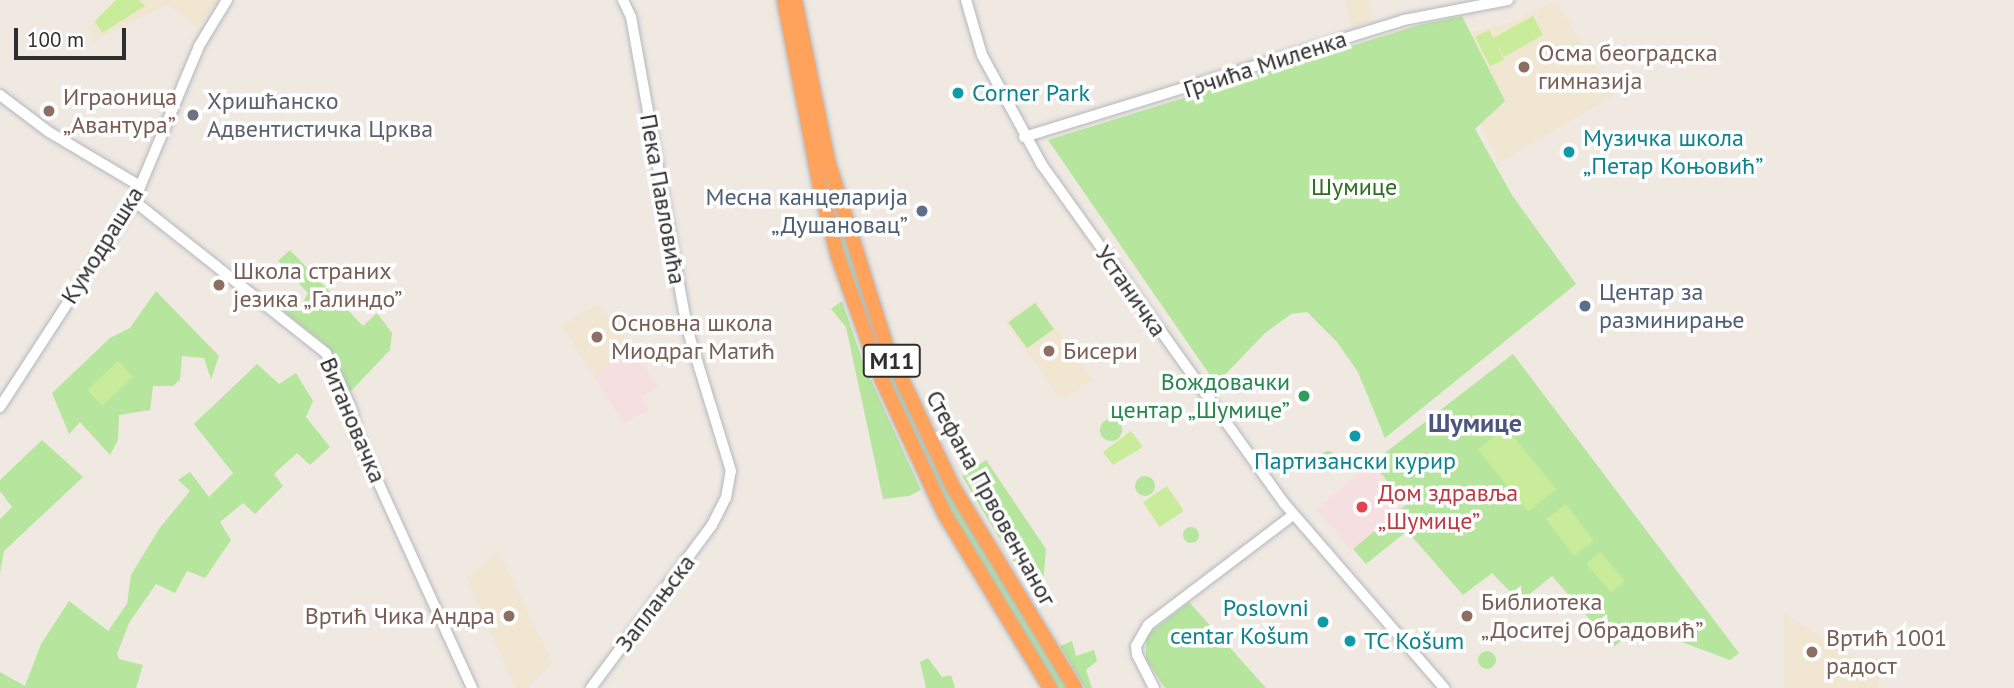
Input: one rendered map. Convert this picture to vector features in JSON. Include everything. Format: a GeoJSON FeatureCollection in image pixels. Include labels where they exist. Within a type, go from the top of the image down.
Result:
{"type":"FeatureCollection","features":[{"type":"Feature","properties":{"kind":"highway","name":"Стефана Првовенчаног"},"geometry":{"type":"LineString","coordinates":[[784,0],[820,187],[838,257],[882,380],[944,513],[1050,688]]}},
{"type":"Feature","properties":{"kind":"highway","name":"Стефана Првовенчаног"},"geometry":{"type":"LineString","coordinates":[[795,0],[828,161],[887,348],[953,487],[1075,688]]}},
{"type":"Feature","properties":{"kind":"street","name":"Кумодрашка"},"geometry":{"type":"LineString","coordinates":[[0,407],[134,201],[199,46],[227,0]]}},
{"type":"Feature","properties":{"kind":"street","name":"Устаничка"},"geometry":{"type":"LineString","coordinates":[[966,0],[982,55],[1024,137],[1293,515],[1444,688]]}},
{"type":"Feature","properties":{"kind":"street","name":"Грчића Миленка"},"geometry":{"type":"LineString","coordinates":[[1024,137],[1404,20],[1508,0]]}},
{"type":"Feature","properties":{"kind":"street","name":"Пека Павловића"},"geometry":{"type":"LineString","coordinates":[[623,1],[631,17],[687,328],[730,457],[730,484],[717,516]]}},
{"type":"Feature","properties":{"kind":"street"},"geometry":{"type":"LineString","coordinates":[[0,95],[49,132],[140,186]]}},
{"type":"Feature","properties":{"kind":"street","name":"Витановачка"},"geometry":{"type":"LineString","coordinates":[[134,201],[322,348],[351,408],[359,440],[472,688]]}},
{"type":"Feature","properties":{"kind":"street"},"geometry":{"type":"LineString","coordinates":[[1154,688],[1137,655],[1136,646],[1148,625],[1293,515]]}},
{"type":"Feature","properties":{"kind":"street","name":"Заплањска"},"geometry":{"type":"LineString","coordinates":[[591,688],[717,516]]}},
{"type":"Feature","properties":{"kind":"shaded area"},"geometry":{"type":"Polygon","coordinates":[[[115,0],[219,0],[198,27],[167,5],[93,42],[88,27],[115,0]]]}},
{"type":"Feature","properties":{"kind":"shaded area"},"geometry":{"type":"Polygon","coordinates":[[[1345,0],[1368,0],[1373,22],[1352,28],[1345,0]]]}},
{"type":"Feature","properties":{"kind":"shaded area","name":"Осма београдска гимназија"},"geometry":{"type":"Polygon","coordinates":[[[1556,1],[1614,95],[1499,163],[1439,40],[1511,22],[1556,1]]]}},
{"type":"Feature","properties":{"kind":"shaded area","name":"Бисери"},"geometry":{"type":"Polygon","coordinates":[[[1035,300],[1092,380],[1066,398],[1060,398],[1005,322],[1035,300]]]}},
{"type":"Feature","properties":{"kind":"shaded area","name":"Основна школа Миодраг Матић"},"geometry":{"type":"Polygon","coordinates":[[[598,304],[634,349],[594,376],[562,326],[598,304]]]}},
{"type":"Feature","properties":{"kind":"shaded area"},"geometry":{"type":"Polygon","coordinates":[[[634,349],[658,387],[642,397],[649,410],[623,424],[594,376],[634,349]]]}},
{"type":"Feature","properties":{"kind":"shaded area","name":"Дом здравља „Шумице”"},"geometry":{"type":"Polygon","coordinates":[[[1372,463],[1407,504],[1352,551],[1317,509],[1372,463]]]}},
{"type":"Feature","properties":{"kind":"shaded area","name":"Вртић Чика Андра"},"geometry":{"type":"Polygon","coordinates":[[[499,552],[552,663],[527,688],[515,688],[466,577],[499,552]]]}},
{"type":"Feature","properties":{"kind":"shaded area","name":"Вртић 1001 радост"},"geometry":{"type":"Polygon","coordinates":[[[1784,614],[1881,672],[1877,688],[1784,688],[1784,614]]]}},
{"type":"Feature","properties":{"kind":"green space"},"geometry":{"type":"Polygon","coordinates":[[[116,0],[139,0],[145,6],[102,33],[95,21],[116,0]]]}},
{"type":"Feature","properties":{"kind":"green space","name":"Шумице"},"geometry":{"type":"Polygon","coordinates":[[[1462,16],[1505,101],[1475,129],[1512,195],[1576,284],[1385,438],[1358,372],[1337,342],[1307,312],[1291,314],[1265,333],[1216,384],[1048,140],[1419,25],[1462,16]]]}},
{"type":"Feature","properties":{"kind":"green space"},"geometry":{"type":"Polygon","coordinates":[[[1533,16],[1543,35],[1504,57],[1495,42],[1504,60],[1490,66],[1475,37],[1489,30],[1493,38],[1533,16]]]}},
{"type":"Feature","properties":{"kind":"green space"},"geometry":{"type":"Polygon","coordinates":[[[820,162],[876,335],[916,427],[952,498],[1068,688],[1056,688],[945,503],[880,364],[846,265],[820,162]]]}},
{"type":"Feature","properties":{"kind":"green space"},"geometry":{"type":"Polygon","coordinates":[[[290,250],[363,326],[377,313],[392,333],[390,350],[348,394],[326,345],[282,310],[302,304],[308,293],[278,261],[290,250]]]}},
{"type":"Feature","properties":{"kind":"green space"},"geometry":{"type":"Polygon","coordinates":[[[156,291],[219,356],[211,379],[204,358],[182,356],[180,380],[173,386],[153,386],[150,410],[119,415],[118,440],[110,455],[80,422],[69,434],[52,393],[110,338],[130,328],[156,291]]]}},
{"type":"Feature","properties":{"kind":"green space"},"geometry":{"type":"Polygon","coordinates":[[[842,301],[864,365],[921,490],[909,496],[883,499],[846,327],[831,309],[842,301]]]}},
{"type":"Feature","properties":{"kind":"green space"},"geometry":{"type":"Polygon","coordinates":[[[1035,303],[1054,329],[1027,348],[1008,322],[1035,303]]]}},
{"type":"Feature","properties":{"kind":"green space"},"geometry":{"type":"Polygon","coordinates":[[[1513,354],[1739,653],[1730,660],[1639,626],[1614,647],[1552,576],[1520,602],[1492,573],[1463,595],[1407,531],[1366,564],[1353,549],[1407,504],[1372,463],[1513,354]]]}},
{"type":"Feature","properties":{"kind":"green space"},"geometry":{"type":"Polygon","coordinates":[[[118,361],[133,377],[102,406],[87,390],[118,361]]]}},
{"type":"Feature","properties":{"kind":"green space"},"geometry":{"type":"Polygon","coordinates":[[[257,364],[279,384],[296,373],[313,401],[306,417],[330,447],[310,465],[297,453],[274,474],[283,486],[255,514],[243,503],[220,522],[231,540],[205,578],[187,571],[175,593],[156,584],[129,623],[117,654],[119,659],[143,665],[136,688],[0,688],[0,672],[25,686],[41,644],[69,601],[108,631],[127,604],[131,575],[159,529],[190,491],[178,480],[190,472],[209,497],[233,473],[194,424],[257,364]]]}},
{"type":"Feature","properties":{"kind":"green space"},"geometry":{"type":"Polygon","coordinates":[[[1111,419],[1121,426],[1122,430],[1115,440],[1111,441],[1101,434],[1100,430],[1107,420],[1111,419]]]}},
{"type":"Feature","properties":{"kind":"green space"},"geometry":{"type":"Polygon","coordinates":[[[1506,427],[1556,489],[1528,512],[1478,450],[1506,427]]]}},
{"type":"Feature","properties":{"kind":"green space"},"geometry":{"type":"Polygon","coordinates":[[[1131,431],[1143,447],[1113,465],[1103,452],[1131,431]]]}},
{"type":"Feature","properties":{"kind":"green space"},"geometry":{"type":"Polygon","coordinates":[[[42,440],[83,477],[4,551],[0,573],[0,519],[12,507],[0,491],[0,480],[42,440]]]}},
{"type":"Feature","properties":{"kind":"green space"},"geometry":{"type":"Polygon","coordinates":[[[1324,451],[1332,451],[1337,460],[1335,467],[1324,469],[1319,464],[1319,456],[1324,451]]]}},
{"type":"Feature","properties":{"kind":"green space"},"geometry":{"type":"Polygon","coordinates":[[[986,460],[1046,549],[1043,584],[1031,591],[962,476],[986,460]]]}},
{"type":"Feature","properties":{"kind":"green space"},"geometry":{"type":"Polygon","coordinates":[[[1141,476],[1149,476],[1155,486],[1149,496],[1141,496],[1135,490],[1135,482],[1141,476]]]}},
{"type":"Feature","properties":{"kind":"green space"},"geometry":{"type":"Polygon","coordinates":[[[1167,486],[1184,511],[1160,527],[1143,502],[1167,486]]]}},
{"type":"Feature","properties":{"kind":"green space"},"geometry":{"type":"Polygon","coordinates":[[[1566,504],[1594,541],[1574,556],[1546,519],[1566,504]]]}},
{"type":"Feature","properties":{"kind":"green space"},"geometry":{"type":"Polygon","coordinates":[[[1188,527],[1194,527],[1199,535],[1197,541],[1188,543],[1183,538],[1183,532],[1188,527]]]}},
{"type":"Feature","properties":{"kind":"green space"},"geometry":{"type":"Polygon","coordinates":[[[1600,552],[1625,581],[1611,592],[1586,564],[1600,552]]]}},
{"type":"Feature","properties":{"kind":"green space"},"geometry":{"type":"Polygon","coordinates":[[[1189,602],[1266,688],[1165,688],[1146,659],[1146,636],[1189,602]]]}},
{"type":"Feature","properties":{"kind":"green space"},"geometry":{"type":"Polygon","coordinates":[[[1072,641],[1076,656],[1094,650],[1097,661],[1086,670],[1092,688],[1085,688],[1060,646],[1072,641]]]}},
{"type":"Feature","properties":{"kind":"green space"},"geometry":{"type":"Polygon","coordinates":[[[1487,651],[1495,656],[1496,660],[1491,668],[1487,669],[1479,664],[1478,660],[1483,652],[1487,651]]]}},
{"type":"Feature","properties":{"kind":"green space"},"geometry":{"type":"Polygon","coordinates":[[[928,658],[942,677],[951,675],[955,688],[926,688],[920,662],[928,658]]]}},
{"type":"Feature","properties":{"kind":"place","name":"Осма београдска гимназија"},"geometry":{"type":"Point","coordinates":[1524,67]}},
{"type":"Feature","properties":{"kind":"place","name":"Corner Park"},"geometry":{"type":"Point","coordinates":[958,93]}},
{"type":"Feature","properties":{"kind":"place","name":"Играоница „Авантура”"},"geometry":{"type":"Point","coordinates":[49,111]}},
{"type":"Feature","properties":{"kind":"place","name":"Хришћанско Адвентистичка Црква"},"geometry":{"type":"Point","coordinates":[193,115]}},
{"type":"Feature","properties":{"kind":"place","name":"Музичка школа „Петар Коњовић”"},"geometry":{"type":"Point","coordinates":[1569,152]}},
{"type":"Feature","properties":{"kind":"place","name":"Месна канцеларија „Душановац”"},"geometry":{"type":"Point","coordinates":[922,211]}},
{"type":"Feature","properties":{"kind":"place","name":"Школа страних језика „Галиндо”"},"geometry":{"type":"Point","coordinates":[219,285]}},
{"type":"Feature","properties":{"kind":"place","name":"Центар за разминирање"},"geometry":{"type":"Point","coordinates":[1585,306]}},
{"type":"Feature","properties":{"kind":"place","name":"Основна школа Миодраг Матић"},"geometry":{"type":"Point","coordinates":[597,337]}},
{"type":"Feature","properties":{"kind":"place","name":"Бисери"},"geometry":{"type":"Point","coordinates":[1049,351]}},
{"type":"Feature","properties":{"kind":"place","name":"Вождовачки центар „Шумице”"},"geometry":{"type":"Point","coordinates":[1304,396]}},
{"type":"Feature","properties":{"kind":"place","name":"Партизански курир"},"geometry":{"type":"Point","coordinates":[1355,436]}},
{"type":"Feature","properties":{"kind":"place","name":"Дом здравља „Шумице”"},"geometry":{"type":"Point","coordinates":[1362,507]}},
{"type":"Feature","properties":{"kind":"place","name":"Вртић Чика Андра"},"geometry":{"type":"Point","coordinates":[509,616]}},
{"type":"Feature","properties":{"kind":"place","name":"Библиотека „Доситеј Обрадовић”"},"geometry":{"type":"Point","coordinates":[1467,616]}},
{"type":"Feature","properties":{"kind":"place","name":"Poslovni centar Košum"},"geometry":{"type":"Point","coordinates":[1323,622]}},
{"type":"Feature","properties":{"kind":"place","name":"TC Košum"},"geometry":{"type":"Point","coordinates":[1350,641]}},
{"type":"Feature","properties":{"kind":"place","name":"Вртић 1001 радост"},"geometry":{"type":"Point","coordinates":[1812,652]}},
{"type":"Feature","properties":{"kind":"district","name":"Шумице"},"geometry":{"type":"Point","coordinates":[1475,423]}}]}
